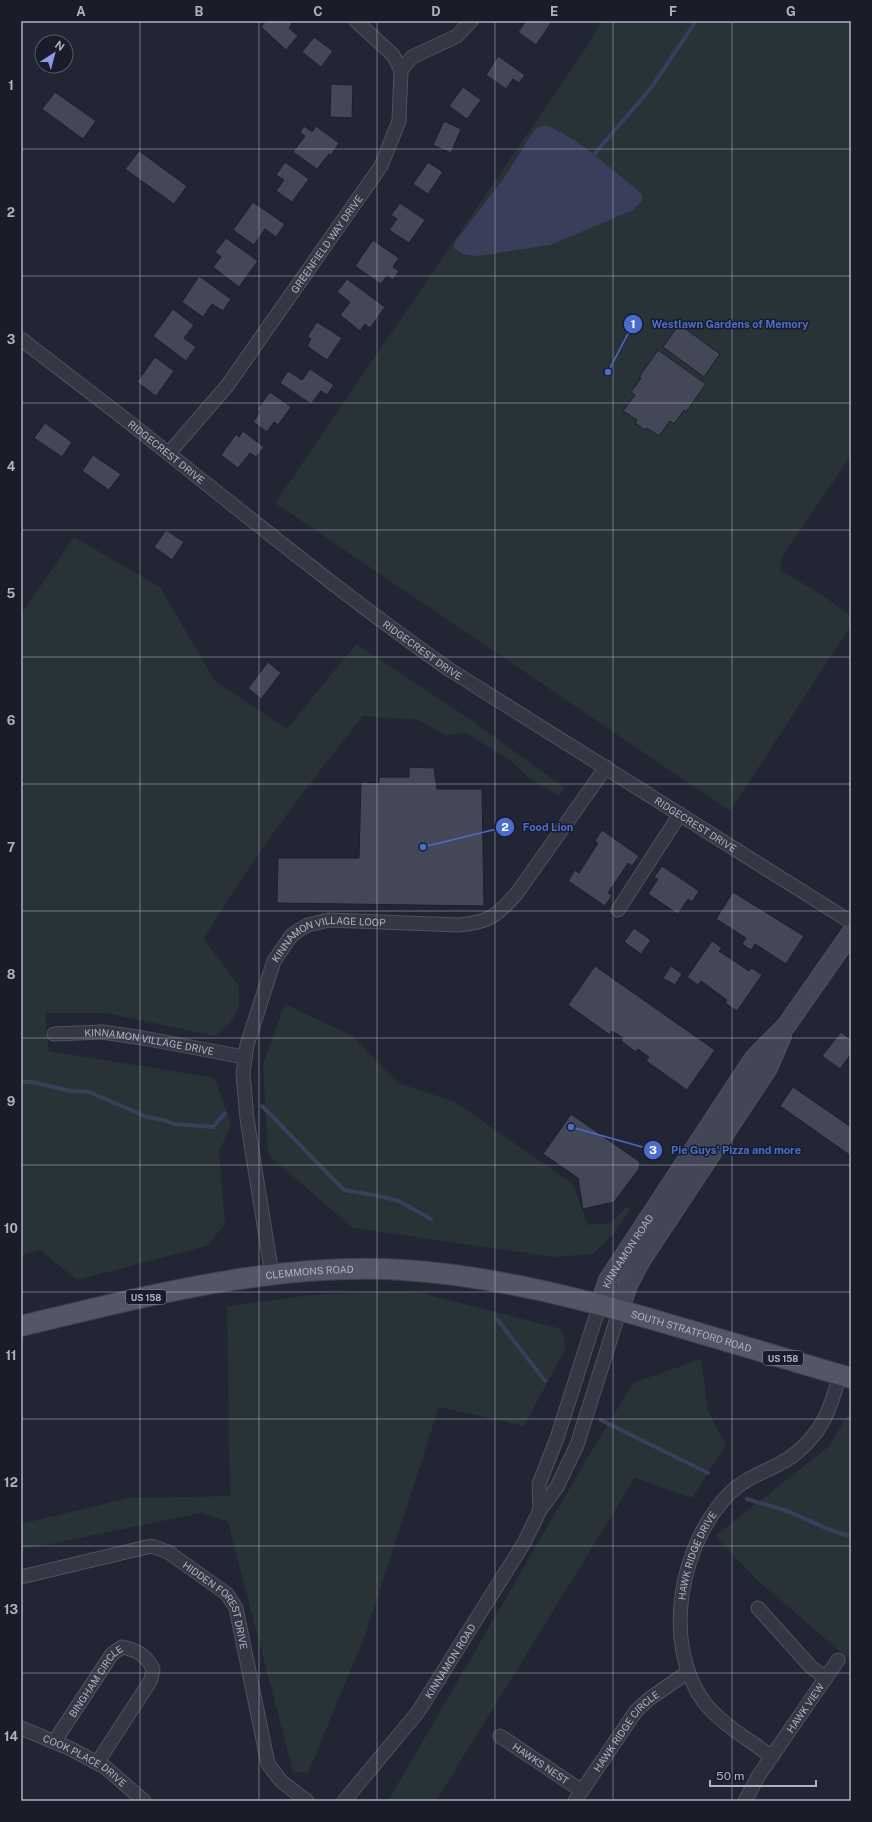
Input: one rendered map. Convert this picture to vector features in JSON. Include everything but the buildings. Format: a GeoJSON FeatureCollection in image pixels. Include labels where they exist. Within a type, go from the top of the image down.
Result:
{"type":"FeatureCollection","features":[{"type":"Feature","properties":{"kind":"main road","name":"KINNAMON ROAD"},"geometry":{"type":"LineString","coordinates":[[600,1304],[608,1280],[754,1058],[786,1026],[851,933]]}},
{"type":"Feature","properties":{"kind":"main road","name":"KINNAMON ROAD"},"geometry":{"type":"LineString","coordinates":[[620,1309],[628,1285],[642,1259],[768,1068],[786,1026]]}},
{"type":"Feature","properties":{"kind":"main road","name":"CLEMMONS ROAD"},"geometry":{"type":"LineString","coordinates":[[21,1326],[197,1286],[272,1275],[372,1269],[427,1272],[496,1281],[600,1304]]}},
{"type":"Feature","properties":{"kind":"main road","name":"SOUTH STRATFORD ROAD"},"geometry":{"type":"LineString","coordinates":[[600,1304],[846,1376]]}},
{"type":"Feature","properties":{"kind":"street"},"geometry":{"type":"LineString","coordinates":[[356,21],[393,55],[401,70],[412,57],[457,36],[471,21]]}},
{"type":"Feature","properties":{"kind":"street","name":"GREENFIELD WAY DRIVE"},"geometry":{"type":"LineString","coordinates":[[169,453],[226,386],[381,166],[399,122],[401,70]]}},
{"type":"Feature","properties":{"kind":"street","name":"RIDGECREST DRIVE"},"geometry":{"type":"LineString","coordinates":[[21,339],[169,453],[271,536],[402,636],[450,670],[851,922]]}},
{"type":"Feature","properties":{"kind":"street","name":"KINNAMON VILLAGE LOOP"},"geometry":{"type":"LineString","coordinates":[[272,1275],[243,1088],[244,1058],[274,961],[291,936],[308,925],[329,920],[459,925],[489,920],[504,908],[517,893],[606,767]]}},
{"type":"Feature","properties":{"kind":"street"},"geometry":{"type":"LineString","coordinates":[[618,910],[680,814]]}},
{"type":"Feature","properties":{"kind":"street","name":"KINNAMON VILLAGE DRIVE"},"geometry":{"type":"LineString","coordinates":[[54,1034],[102,1032],[143,1038],[244,1058]]}},
{"type":"Feature","properties":{"kind":"street","name":"KINNAMON ROAD"},"geometry":{"type":"LineString","coordinates":[[540,1510],[539,1484],[557,1438],[600,1304]]}},
{"type":"Feature","properties":{"kind":"street","name":"KINNAMON ROAD"},"geometry":{"type":"LineString","coordinates":[[344,1801],[418,1712],[524,1543],[540,1510],[556,1488],[577,1444],[620,1309]]}},
{"type":"Feature","properties":{"kind":"street","name":"HAWK RIDGE DRIVE"},"geometry":{"type":"LineString","coordinates":[[772,1756],[716,1715],[704,1702],[688,1672],[682,1645],[680,1600],[694,1547],[705,1526],[730,1493],[754,1475],[780,1464],[797,1452],[823,1422],[846,1376]]}},
{"type":"Feature","properties":{"kind":"street"},"geometry":{"type":"LineString","coordinates":[[557,1438],[577,1444]]}},
{"type":"Feature","properties":{"kind":"street","name":"HIDDEN FOREST DRIVE"},"geometry":{"type":"LineString","coordinates":[[21,1577],[150,1546],[168,1552],[227,1594],[236,1608],[268,1764],[281,1781],[307,1801]]}},
{"type":"Feature","properties":{"kind":"street"},"geometry":{"type":"LineString","coordinates":[[758,1608],[811,1667],[826,1678]]}},
{"type":"Feature","properties":{"kind":"street","name":"BINGHAM CIRCLE"},"geometry":{"type":"LineString","coordinates":[[54,1742],[112,1654],[122,1647],[134,1649],[148,1659],[153,1669],[151,1680],[97,1763]]}},
{"type":"Feature","properties":{"kind":"street","name":"HAWK VIEW"},"geometry":{"type":"LineString","coordinates":[[772,1756],[838,1660]]}},
{"type":"Feature","properties":{"kind":"street","name":"HAWK RIDGE CIRCLE"},"geometry":{"type":"LineString","coordinates":[[578,1796],[636,1711],[649,1699],[688,1672]]}},
{"type":"Feature","properties":{"kind":"street","name":"COOK PLACE DRIVE"},"geometry":{"type":"LineString","coordinates":[[21,1728],[97,1763],[144,1801]]}},
{"type":"Feature","properties":{"kind":"street","name":"HAWKS NEST"},"geometry":{"type":"LineString","coordinates":[[500,1736],[578,1796]]}},
{"type":"Feature","properties":{"kind":"street"},"geometry":{"type":"LineString","coordinates":[[745,1801],[772,1756]]}},
{"type":"Feature","properties":{"kind":"shaded area"},"geometry":{"type":"Polygon","coordinates":[[[601,21],[851,21],[851,456],[783,555],[780,570],[819,593],[851,616],[851,626],[730,811],[275,503],[588,45],[601,21]]]}},
{"type":"Feature","properties":{"kind":"shaded area"},"geometry":{"type":"Polygon","coordinates":[[[74,537],[160,587],[215,681],[287,729],[356,644],[467,717],[565,788],[559,796],[528,777],[511,761],[466,733],[445,735],[419,720],[363,716],[300,797],[259,853],[204,939],[239,986],[239,1008],[230,1024],[215,1036],[106,1013],[45,1013],[49,1051],[215,1078],[231,1126],[219,1151],[225,1224],[207,1246],[77,1280],[40,1250],[21,1255],[21,615],[74,537]]]}},
{"type":"Feature","properties":{"kind":"shaded area"},"geometry":{"type":"Polygon","coordinates":[[[285,1004],[352,1036],[398,1083],[455,1102],[573,1184],[588,1225],[611,1223],[626,1207],[631,1209],[613,1234],[593,1254],[554,1257],[353,1228],[268,1155],[263,1064],[285,1004]]]}},
{"type":"Feature","properties":{"kind":"shaded area"},"geometry":{"type":"Polygon","coordinates":[[[414,1291],[562,1329],[566,1348],[524,1426],[439,1407],[366,1633],[308,1773],[293,1772],[228,1522],[201,1513],[21,1550],[21,1524],[128,1498],[230,1496],[227,1306],[310,1295],[414,1291]]]}},
{"type":"Feature","properties":{"kind":"shaded area"},"geometry":{"type":"Polygon","coordinates":[[[701,1359],[708,1411],[726,1445],[692,1498],[635,1478],[436,1801],[388,1801],[582,1467],[633,1383],[701,1359]]]}},
{"type":"Feature","properties":{"kind":"shaded area"},"geometry":{"type":"Polygon","coordinates":[[[851,1410],[851,1661],[757,1580],[715,1536],[828,1447],[851,1410]]]}},
{"type":"Feature","properties":{"kind":"water"},"geometry":{"type":"Polygon","coordinates":[[[544,125],[568,137],[595,155],[642,194],[642,201],[633,210],[550,245],[477,256],[463,254],[454,248],[455,242],[507,174],[534,130],[544,125]]]}},
{"type":"Feature","properties":{"kind":"waterway"},"geometry":{"type":"LineString","coordinates":[[591,158],[651,88],[696,21]]}},
{"type":"Feature","properties":{"kind":"waterway"},"geometry":{"type":"LineString","coordinates":[[21,1082],[32,1082],[71,1091],[89,1092],[147,1117],[164,1120],[174,1124],[213,1127],[225,1113]]}},
{"type":"Feature","properties":{"kind":"waterway"},"geometry":{"type":"LineString","coordinates":[[262,1106],[344,1190],[399,1201],[431,1219]]}},
{"type":"Feature","properties":{"kind":"waterway"},"geometry":{"type":"LineString","coordinates":[[497,1319],[545,1381]]}},
{"type":"Feature","properties":{"kind":"waterway"},"geometry":{"type":"LineString","coordinates":[[601,1420],[708,1473]]}},
{"type":"Feature","properties":{"kind":"waterway"},"geometry":{"type":"LineString","coordinates":[[747,1499],[784,1510],[827,1529],[851,1536]]}},
{"type":"Feature","properties":{"kind":"place","name":"Westlawn Gardens of Memory"},"geometry":{"type":"Point","coordinates":[608,372]}},
{"type":"Feature","properties":{"kind":"place","name":"Food Lion"},"geometry":{"type":"Point","coordinates":[423,847]}},
{"type":"Feature","properties":{"kind":"place","name":"Pie Guys' Pizza and more"},"geometry":{"type":"Point","coordinates":[571,1127]}}]}
